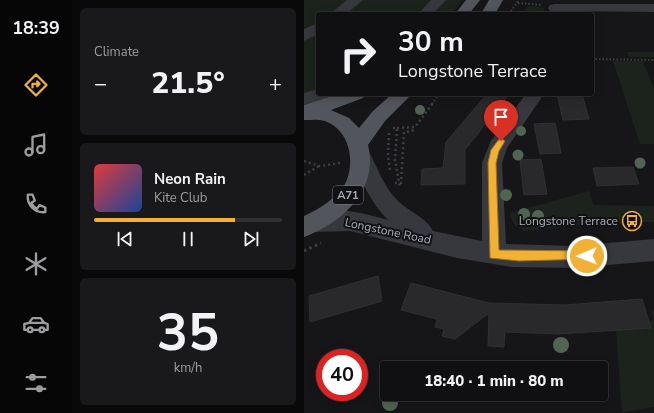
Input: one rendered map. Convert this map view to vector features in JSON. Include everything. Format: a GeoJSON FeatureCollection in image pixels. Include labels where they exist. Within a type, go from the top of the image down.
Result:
{"type":"FeatureCollection","features":[{"type":"Feature","properties":{"kind":"main road"},"geometry":{"type":"LineString","coordinates":[[464,12],[473,0]]}},
{"type":"Feature","properties":{"kind":"main road"},"geometry":{"type":"LineString","coordinates":[[489,12],[496,0]]}},
{"type":"Feature","properties":{"kind":"main road"},"geometry":{"type":"LineString","coordinates":[[304,113],[351,96]]}},
{"type":"Feature","properties":{"kind":"main road","name":"A71"},"geometry":{"type":"LineString","coordinates":[[309,225],[333,211],[347,197],[356,183],[360,149],[379,116],[401,96]]}},
{"type":"Feature","properties":{"kind":"main road"},"geometry":{"type":"LineString","coordinates":[[304,113],[320,113],[338,120],[347,126],[360,149]]}},
{"type":"Feature","properties":{"kind":"street"},"geometry":{"type":"LineString","coordinates":[[340,12],[356,0]]}},
{"type":"Feature","properties":{"kind":"street"},"geometry":{"type":"LineString","coordinates":[[427,12],[439,0]]}},
{"type":"Feature","properties":{"kind":"street"},"geometry":{"type":"LineString","coordinates":[[553,7],[654,8]]}},
{"type":"Feature","properties":{"kind":"street"},"geometry":{"type":"LineString","coordinates":[[304,36],[316,28]]}},
{"type":"Feature","properties":{"kind":"street"},"geometry":{"type":"LineString","coordinates":[[304,99],[316,95]]}},
{"type":"Feature","properties":{"kind":"street"},"geometry":{"type":"LineString","coordinates":[[494,254],[492,163],[494,154],[498,146],[535,96]]}},
{"type":"Feature","properties":{"kind":"street","name":"Longstone Road"},"geometry":{"type":"LineString","coordinates":[[360,149],[377,193],[387,206],[398,216],[437,241]]}},
{"type":"Feature","properties":{"kind":"street","name":"Longstone Road"},"geometry":{"type":"LineString","coordinates":[[309,225],[340,220],[350,221],[494,254],[519,256],[587,256],[654,250]]}},
{"type":"Feature","properties":{"kind":"path"},"geometry":{"type":"LineString","coordinates":[[511,12],[519,0]]}},
{"type":"Feature","properties":{"kind":"path"},"geometry":{"type":"LineString","coordinates":[[518,3],[553,7]]}},
{"type":"Feature","properties":{"kind":"path"},"geometry":{"type":"LineString","coordinates":[[594,59],[654,60]]}},
{"type":"Feature","properties":{"kind":"path"},"geometry":{"type":"LineString","coordinates":[[401,183],[404,132],[412,131],[438,96]]}},
{"type":"Feature","properties":{"kind":"path"},"geometry":{"type":"LineString","coordinates":[[388,156],[389,128],[415,127]]}},
{"type":"Feature","properties":{"kind":"path"},"geometry":{"type":"LineString","coordinates":[[395,160],[397,128]]}},
{"type":"Feature","properties":{"kind":"path"},"geometry":{"type":"LineString","coordinates":[[304,161],[319,166]]}},
{"type":"Feature","properties":{"kind":"path"},"geometry":{"type":"LineString","coordinates":[[304,175],[319,166],[340,163]]}},
{"type":"Feature","properties":{"kind":"shaded area"},"geometry":{"type":"Polygon","coordinates":[[[304,0],[431,0],[419,12],[316,12],[316,91],[304,94],[304,0]]]}},
{"type":"Feature","properties":{"kind":"shaded area"},"geometry":{"type":"Polygon","coordinates":[[[445,0],[463,0],[453,12],[434,12],[445,0]]]}},
{"type":"Feature","properties":{"kind":"shaded area"},"geometry":{"type":"Polygon","coordinates":[[[528,6],[543,7],[544,12],[524,12],[528,6]]]}},
{"type":"Feature","properties":{"kind":"shaded area"},"geometry":{"type":"Polygon","coordinates":[[[627,52],[654,52],[654,57],[629,57],[627,52]]]}},
{"type":"Feature","properties":{"kind":"shaded area"},"geometry":{"type":"Polygon","coordinates":[[[613,61],[643,61],[654,89],[654,144],[640,144],[613,61]]]}},
{"type":"Feature","properties":{"kind":"shaded area"},"geometry":{"type":"Polygon","coordinates":[[[589,191],[593,205],[654,206],[654,222],[643,222],[642,219],[624,220],[625,224],[592,224],[524,231],[516,226],[511,219],[510,213],[589,191]]]}},
{"type":"Feature","properties":{"kind":"shaded area"},"geometry":{"type":"Polygon","coordinates":[[[651,310],[654,310],[654,320],[651,310]]]}},
{"type":"Feature","properties":{"kind":"shaded area"},"geometry":{"type":"Polygon","coordinates":[[[654,320],[654,407],[622,412],[616,330],[651,328],[649,321],[654,320]]]}},
{"type":"Feature","properties":{"kind":"building"},"geometry":{"type":"Polygon","coordinates":[[[485,96],[507,96],[465,150],[465,184],[421,185],[422,169],[443,168],[446,142],[485,96]]]}},
{"type":"Feature","properties":{"kind":"building"},"geometry":{"type":"Polygon","coordinates":[[[557,96],[583,96],[589,119],[563,120],[557,96]]]}},
{"type":"Feature","properties":{"kind":"building"},"geometry":{"type":"Polygon","coordinates":[[[555,123],[561,153],[540,154],[534,124],[555,123]]]}},
{"type":"Feature","properties":{"kind":"building"},"geometry":{"type":"Polygon","coordinates":[[[541,159],[547,194],[524,195],[520,160],[541,159]]]}},
{"type":"Feature","properties":{"kind":"building"},"geometry":{"type":"Polygon","coordinates":[[[633,167],[639,184],[597,186],[593,168],[633,167]]]}},
{"type":"Feature","properties":{"kind":"building"},"geometry":{"type":"Polygon","coordinates":[[[378,276],[382,301],[310,322],[309,296],[378,276]]]}},
{"type":"Feature","properties":{"kind":"building"},"geometry":{"type":"Polygon","coordinates":[[[411,283],[489,303],[564,305],[642,299],[651,328],[558,334],[505,332],[504,347],[488,346],[489,313],[455,339],[442,336],[444,329],[435,327],[437,319],[401,310],[411,283]]]}},
{"type":"Feature","properties":{"kind":"place","name":"Longstone Terrace"},"geometry":{"type":"Point","coordinates":[632,221]}},
{"type":"Feature","properties":{"kind":"route"},"geometry":{"type":"LineString","coordinates":[[501,141],[495,150],[492,163],[494,254],[519,256],[587,256]]}}]}
